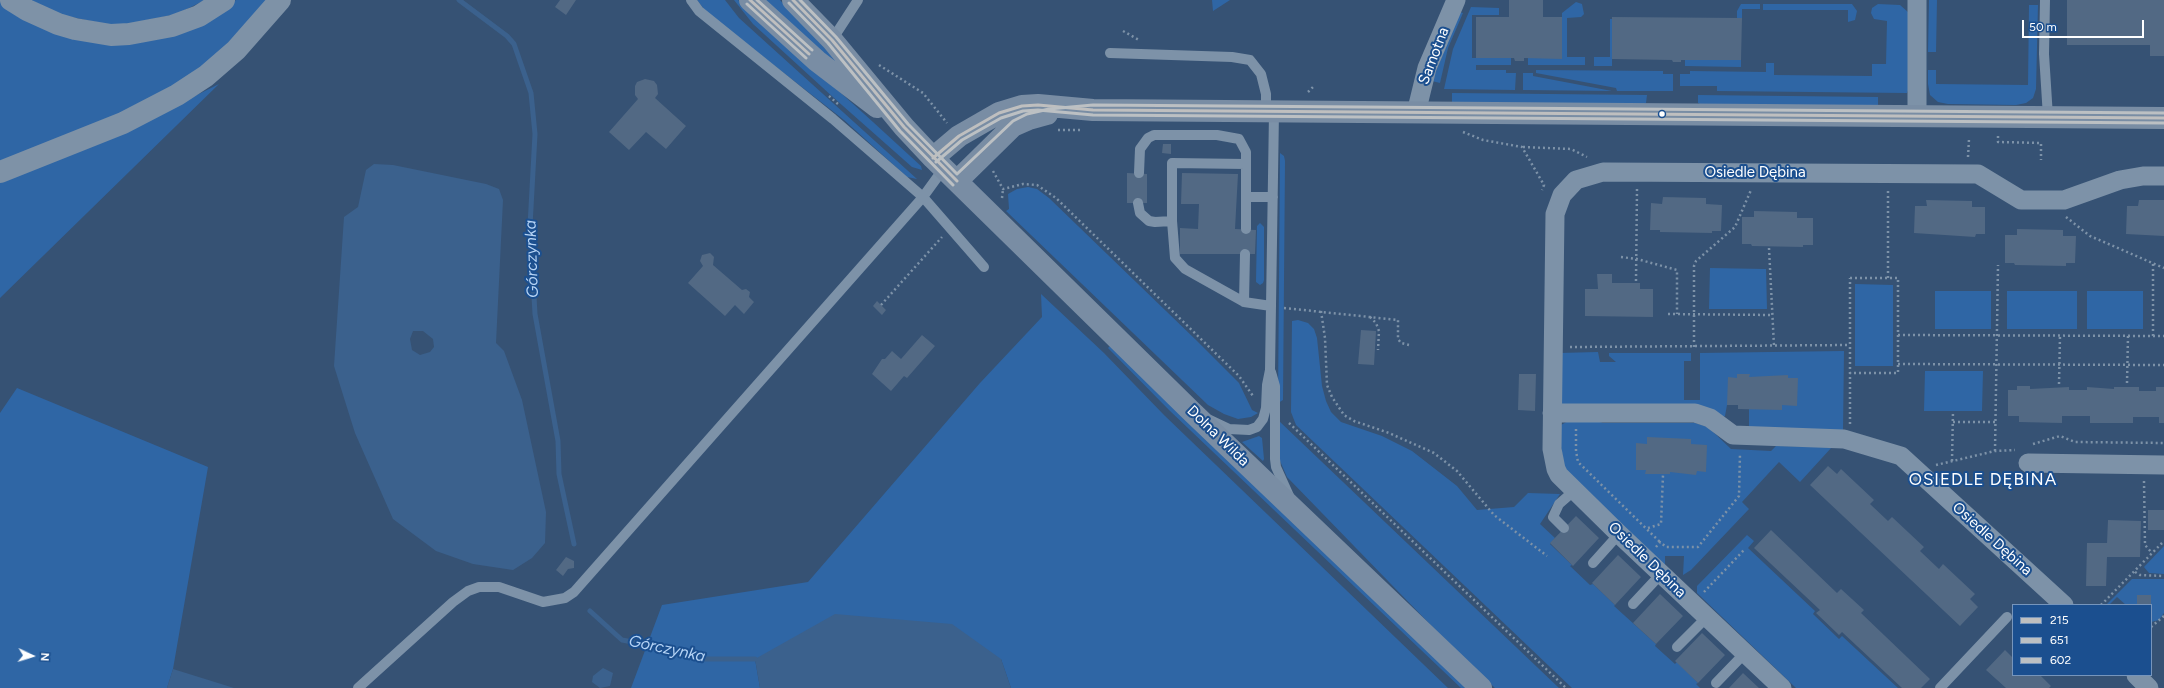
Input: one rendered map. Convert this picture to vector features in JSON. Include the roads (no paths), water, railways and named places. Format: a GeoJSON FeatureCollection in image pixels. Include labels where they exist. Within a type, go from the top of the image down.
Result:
{"type":"FeatureCollection","features":[{"type":"Feature","properties":{"kind":"highway"},"geometry":{"type":"LineString","coordinates":[[11,0],[27,10],[58,24],[81,30],[111,35],[129,34],[172,26],[199,16],[224,0]]}},
{"type":"Feature","properties":{"kind":"highway"},"geometry":{"type":"LineString","coordinates":[[0,172],[122,123],[177,95],[206,76],[236,50],[280,0]]}},
{"type":"Feature","properties":{"kind":"street"},"geometry":{"type":"LineString","coordinates":[[750,0],[817,61],[904,127]]}},
{"type":"Feature","properties":{"kind":"street"},"geometry":{"type":"LineString","coordinates":[[792,0],[832,40],[904,127]]}},
{"type":"Feature","properties":{"kind":"street","name":"Samotna"},"geometry":{"type":"LineString","coordinates":[[1416,112],[1427,68],[1456,0]]}},
{"type":"Feature","properties":{"kind":"street"},"geometry":{"type":"LineString","coordinates":[[1917,117],[1918,0]]}},
{"type":"Feature","properties":{"kind":"street"},"geometry":{"type":"LineString","coordinates":[[945,169],[959,136],[999,113],[1018,107],[1042,105],[1093,110],[2164,118]]}},
{"type":"Feature","properties":{"kind":"street"},"geometry":{"type":"LineString","coordinates":[[945,169],[981,157],[1012,126],[1023,121],[1050,114],[1093,110]]}},
{"type":"Feature","properties":{"kind":"street","name":"Dolna Wilda"},"geometry":{"type":"LineString","coordinates":[[904,127],[1191,412],[1481,688]]}},
{"type":"Feature","properties":{"kind":"street","name":"Osiedle Dębina"},"geometry":{"type":"LineString","coordinates":[[1782,688],[1619,534],[1559,475],[1556,469],[1552,449],[1555,214],[1562,195],[1576,180],[1603,172],[1978,174],[2022,200],[2064,200],[2120,180],[2143,176],[2164,176]]}},
{"type":"Feature","properties":{"kind":"street","name":"Osiedle Dębina"},"geometry":{"type":"LineString","coordinates":[[1552,413],[1695,413],[1710,418],[1733,435],[1850,440],[1901,456],[2063,604]]}},
{"type":"Feature","properties":{"kind":"street"},"geometry":{"type":"LineString","coordinates":[[2024,453],[2143,465],[2164,465]]}},
{"type":"Feature","properties":{"kind":"street"},"geometry":{"type":"LineString","coordinates":[[2137,676],[2149,688]]}},
{"type":"Feature","properties":{"kind":"lane"},"geometry":{"type":"LineString","coordinates":[[691,0],[699,11],[713,23],[833,119],[923,197],[984,267]]}},
{"type":"Feature","properties":{"kind":"lane"},"geometry":{"type":"LineString","coordinates":[[832,40],[858,0]]}},
{"type":"Feature","properties":{"kind":"lane"},"geometry":{"type":"LineString","coordinates":[[2044,0],[2044,54],[2048,117]]}},
{"type":"Feature","properties":{"kind":"lane"},"geometry":{"type":"LineString","coordinates":[[1110,53],[1232,57],[1250,60],[1261,74],[1266,94],[1270,112],[1273,197],[1270,370],[1264,419],[1258,427],[1242,430],[1229,429],[1191,412]]}},
{"type":"Feature","properties":{"kind":"lane"},"geometry":{"type":"LineString","coordinates":[[1139,174],[1140,149],[1148,138],[1154,135],[1236,137],[1241,141],[1246,152],[1246,229]]}},
{"type":"Feature","properties":{"kind":"lane"},"geometry":{"type":"LineString","coordinates":[[1246,164],[1172,163],[1172,221],[1175,258],[1185,269],[1244,302],[1271,306]]}},
{"type":"Feature","properties":{"kind":"lane"},"geometry":{"type":"LineString","coordinates":[[358,688],[453,602],[468,591],[479,587],[499,587],[543,602],[565,598],[574,592],[923,197],[945,169]]}},
{"type":"Feature","properties":{"kind":"lane"},"geometry":{"type":"LineString","coordinates":[[1246,197],[1273,197]]}},
{"type":"Feature","properties":{"kind":"lane"},"geometry":{"type":"LineString","coordinates":[[1138,203],[1140,213],[1149,221],[1172,221]]}},
{"type":"Feature","properties":{"kind":"lane"},"geometry":{"type":"LineString","coordinates":[[1244,302],[1245,254]]}},
{"type":"Feature","properties":{"kind":"lane"},"geometry":{"type":"LineString","coordinates":[[1270,370],[1275,386],[1276,467],[1296,511]]}},
{"type":"Feature","properties":{"kind":"lane"},"geometry":{"type":"LineString","coordinates":[[1564,528],[1553,517],[1558,504],[1575,490]]}},
{"type":"Feature","properties":{"kind":"lane"},"geometry":{"type":"LineString","coordinates":[[1593,563],[1619,534]]}},
{"type":"Feature","properties":{"kind":"lane"},"geometry":{"type":"LineString","coordinates":[[1633,604],[1661,574]]}},
{"type":"Feature","properties":{"kind":"lane"},"geometry":{"type":"LineString","coordinates":[[1677,647],[1706,617]]}},
{"type":"Feature","properties":{"kind":"lane"},"geometry":{"type":"LineString","coordinates":[[1940,688],[2007,617]]}},
{"type":"Feature","properties":{"kind":"lane"},"geometry":{"type":"LineString","coordinates":[[1716,683],[1745,654]]}},
{"type":"Feature","properties":{"kind":"waterway","name":"Górczynka"},"geometry":{"type":"LineString","coordinates":[[459,0],[507,36],[514,44],[531,93],[535,134],[530,226],[535,314],[558,441],[559,474],[574,544]]}},
{"type":"Feature","properties":{"kind":"waterway","name":"Górczynka"},"geometry":{"type":"LineString","coordinates":[[590,611],[622,640],[670,649],[700,659],[755,659]]}},
{"type":"Feature","properties":{"kind":"district","name":"OSIEDLE DĘBINA"},"geometry":{"type":"Point","coordinates":[1983,480]}}]}
